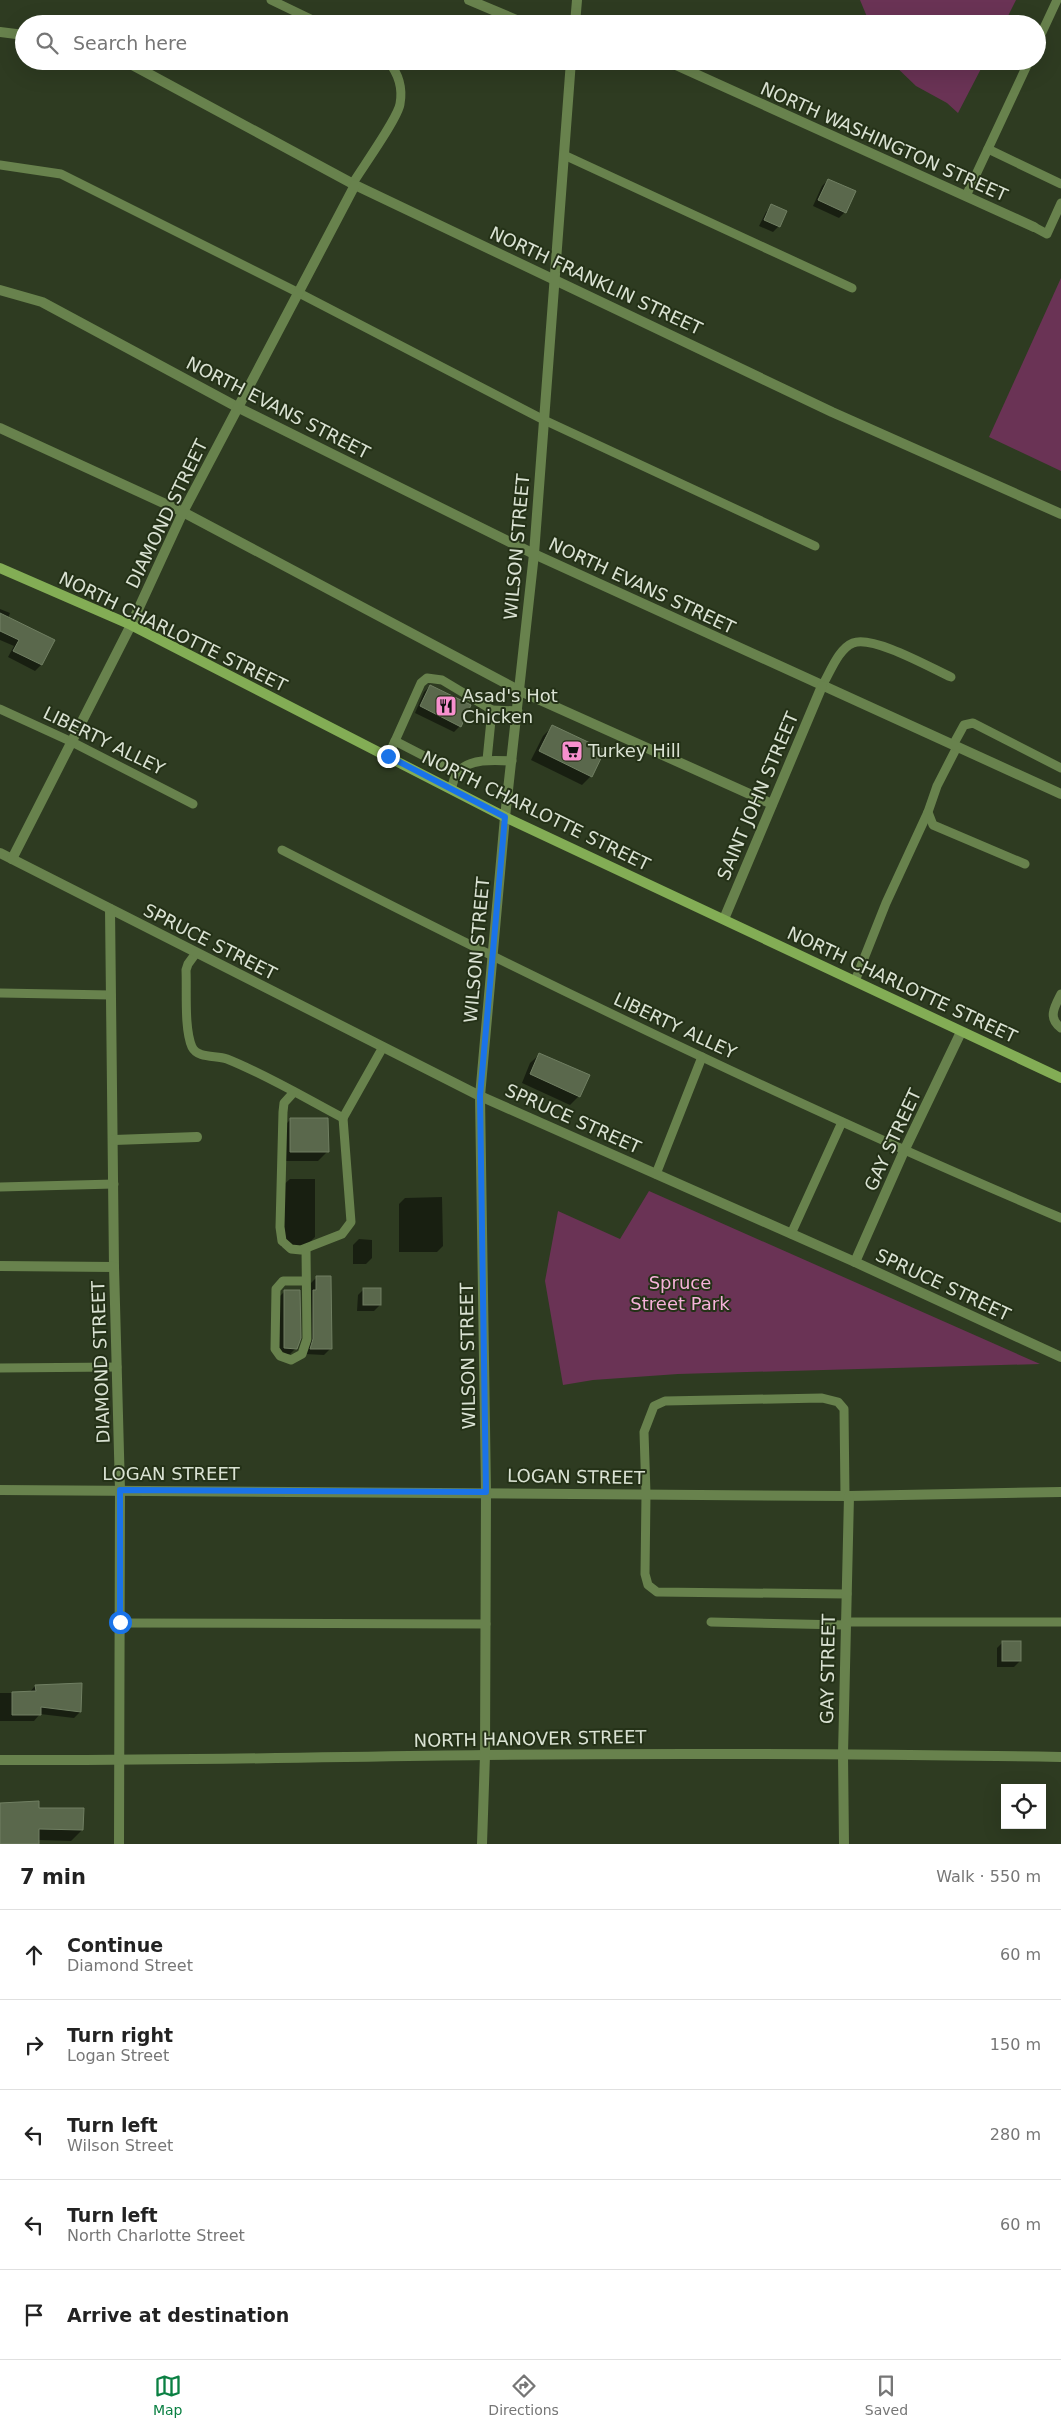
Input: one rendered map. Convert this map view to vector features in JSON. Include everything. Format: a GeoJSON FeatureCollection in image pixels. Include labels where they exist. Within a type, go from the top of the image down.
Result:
{"type":"FeatureCollection","features":[{"type":"Feature","properties":{"kind":"main road","name":"NORTH CHARLOTTE STREET"},"geometry":{"type":"LineString","coordinates":[[0,568],[130,625],[505,817],[1061,1078]]}},
{"type":"Feature","properties":{"kind":"street"},"geometry":{"type":"LineString","coordinates":[[469,0],[505,15]]}},
{"type":"Feature","properties":{"kind":"street"},"geometry":{"type":"LineString","coordinates":[[577,0],[578,15]]}},
{"type":"Feature","properties":{"kind":"street"},"geometry":{"type":"LineString","coordinates":[[0,32],[15,34]]}},
{"type":"Feature","properties":{"kind":"street","name":"NORTH FRANKLIN STREET"},"geometry":{"type":"LineString","coordinates":[[142,70],[354,184],[832,412],[1061,514]]}},
{"type":"Feature","properties":{"kind":"street","name":"WILSON STREET"},"geometry":{"type":"LineString","coordinates":[[482,1844],[485,1755],[486,1492],[480,1096],[505,817],[534,554],[570,70]]}},
{"type":"Feature","properties":{"kind":"street","name":"NORTH WASHINGTON STREET"},"geometry":{"type":"LineString","coordinates":[[687,70],[1034,227]]}},
{"type":"Feature","properties":{"kind":"street","name":"DIAMOND STREET"},"geometry":{"type":"LineString","coordinates":[[12,859],[130,625],[183,512],[299,293],[354,184]]}},
{"type":"Feature","properties":{"kind":"street","name":"NORTH EVANS STREET"},"geometry":{"type":"LineString","coordinates":[[0,290],[42,302],[239,408],[534,554],[1061,794]]}},
{"type":"Feature","properties":{"kind":"street"},"geometry":{"type":"LineString","coordinates":[[0,428],[183,512],[520,691],[772,804]]}},
{"type":"Feature","properties":{"kind":"street","name":"SAINT JOHN STREET"},"geometry":{"type":"LineString","coordinates":[[724,919],[822,686]]}},
{"type":"Feature","properties":{"kind":"street","name":"SPRUCE STREET"},"geometry":{"type":"LineString","coordinates":[[0,853],[480,1096],[855,1262],[1061,1358]]}},
{"type":"Feature","properties":{"kind":"street","name":"DIAMOND STREET"},"geometry":{"type":"LineString","coordinates":[[110,909],[114,1267],[120,1490],[119,1844]]}},
{"type":"Feature","properties":{"kind":"street","name":"GAY STREET"},"geometry":{"type":"LineString","coordinates":[[855,1262],[904,1152],[961,1032]]}},
{"type":"Feature","properties":{"kind":"street"},"geometry":{"type":"LineString","coordinates":[[114,1140],[197,1137]]}},
{"type":"Feature","properties":{"kind":"street"},"geometry":{"type":"LineString","coordinates":[[0,1266],[114,1267]]}},
{"type":"Feature","properties":{"kind":"street","name":"LOGAN STREET"},"geometry":{"type":"LineString","coordinates":[[0,1490],[847,1496],[1061,1492]]}},
{"type":"Feature","properties":{"kind":"street","name":"GAY STREET"},"geometry":{"type":"LineString","coordinates":[[844,1844],[843,1754],[847,1594],[847,1496]]}},
{"type":"Feature","properties":{"kind":"street","name":"NORTH HANOVER STREET"},"geometry":{"type":"LineString","coordinates":[[0,1760],[485,1755],[843,1754],[1061,1757]]}},
{"type":"Feature","properties":{"kind":"lane"},"geometry":{"type":"LineString","coordinates":[[271,0],[302,15]]}},
{"type":"Feature","properties":{"kind":"lane"},"geometry":{"type":"LineString","coordinates":[[1046,24],[1057,0]]}},
{"type":"Feature","properties":{"kind":"lane"},"geometry":{"type":"LineString","coordinates":[[354,184],[400,107],[399,80],[396,70]]}},
{"type":"Feature","properties":{"kind":"lane"},"geometry":{"type":"LineString","coordinates":[[966,196],[1025,70]]}},
{"type":"Feature","properties":{"kind":"lane"},"geometry":{"type":"LineString","coordinates":[[988,149],[1061,184]]}},
{"type":"Feature","properties":{"kind":"lane"},"geometry":{"type":"LineString","coordinates":[[564,155],[852,288]]}},
{"type":"Feature","properties":{"kind":"lane"},"geometry":{"type":"LineString","coordinates":[[0,165],[61,174],[299,293],[544,420],[815,546]]}},
{"type":"Feature","properties":{"kind":"lane"},"geometry":{"type":"LineString","coordinates":[[1034,227],[1047,234],[1061,203]]}},
{"type":"Feature","properties":{"kind":"lane"},"geometry":{"type":"LineString","coordinates":[[822,686],[841,653],[854,643],[871,642],[950,677]]}},
{"type":"Feature","properties":{"kind":"lane"},"geometry":{"type":"LineString","coordinates":[[388,756],[421,684],[427,678],[442,680],[492,710],[518,711]]}},
{"type":"Feature","properties":{"kind":"lane","name":"LIBERTY ALLEY"},"geometry":{"type":"LineString","coordinates":[[0,709],[72,742],[193,804]]}},
{"type":"Feature","properties":{"kind":"lane"},"geometry":{"type":"LineString","coordinates":[[488,760],[492,710]]}},
{"type":"Feature","properties":{"kind":"lane"},"geometry":{"type":"LineString","coordinates":[[855,981],[886,903],[928,812],[937,786],[964,725],[973,723],[1061,768]]}},
{"type":"Feature","properties":{"kind":"lane"},"geometry":{"type":"LineString","coordinates":[[396,741],[457,773]]}},
{"type":"Feature","properties":{"kind":"lane"},"geometry":{"type":"LineString","coordinates":[[451,789],[457,773],[469,765],[488,760],[512,761]]}},
{"type":"Feature","properties":{"kind":"lane"},"geometry":{"type":"LineString","coordinates":[[928,812],[933,826],[1025,864]]}},
{"type":"Feature","properties":{"kind":"lane","name":"LIBERTY ALLEY"},"geometry":{"type":"LineString","coordinates":[[282,850],[493,958],[702,1057],[904,1152],[1061,1218]]}},
{"type":"Feature","properties":{"kind":"lane"},"geometry":{"type":"LineString","coordinates":[[196,952],[186,970],[189,1036],[193,1048],[198,1054],[225,1058],[344,1118]]}},
{"type":"Feature","properties":{"kind":"lane"},"geometry":{"type":"LineString","coordinates":[[0,992],[111,995]]}},
{"type":"Feature","properties":{"kind":"lane"},"geometry":{"type":"LineString","coordinates":[[1061,994],[1053,1009],[1053,1018],[1061,1028]]}},
{"type":"Feature","properties":{"kind":"lane"},"geometry":{"type":"LineString","coordinates":[[294,1092],[284,1103],[283,1112],[280,1227],[282,1240],[291,1249],[306,1249],[342,1234],[351,1222],[344,1118],[383,1047]]}},
{"type":"Feature","properties":{"kind":"lane"},"geometry":{"type":"LineString","coordinates":[[656,1174],[702,1057]]}},
{"type":"Feature","properties":{"kind":"lane"},"geometry":{"type":"LineString","coordinates":[[791,1234],[842,1122]]}},
{"type":"Feature","properties":{"kind":"lane"},"geometry":{"type":"LineString","coordinates":[[0,1187],[114,1184]]}},
{"type":"Feature","properties":{"kind":"lane"},"geometry":{"type":"LineString","coordinates":[[306,1249],[307,1339],[302,1354],[291,1360],[280,1356],[275,1349],[276,1289],[284,1281],[306,1281]]}},
{"type":"Feature","properties":{"kind":"lane"},"geometry":{"type":"LineString","coordinates":[[0,1368],[117,1367]]}},
{"type":"Feature","properties":{"kind":"lane"},"geometry":{"type":"LineString","coordinates":[[847,1496],[844,1409],[838,1402],[822,1398],[665,1401],[654,1406],[644,1432],[646,1494],[645,1574],[648,1585],[656,1592],[847,1594]]}},
{"type":"Feature","properties":{"kind":"lane"},"geometry":{"type":"LineString","coordinates":[[120,1622],[486,1624]]}},
{"type":"Feature","properties":{"kind":"lane"},"geometry":{"type":"LineString","coordinates":[[711,1622],[1061,1622]]}},
{"type":"Feature","properties":{"kind":"green space"},"geometry":{"type":"Polygon","coordinates":[[[860,0],[1016,0],[1008,15],[866,15],[860,0]]]}},
{"type":"Feature","properties":{"kind":"green space"},"geometry":{"type":"Polygon","coordinates":[[[899,70],[980,70],[958,113],[947,103],[916,86],[899,70]]]}},
{"type":"Feature","properties":{"kind":"green space"},"geometry":{"type":"Polygon","coordinates":[[[1061,278],[1061,471],[989,437],[1061,278]]]}},
{"type":"Feature","properties":{"kind":"green space","name":"Spruce Street Park"},"geometry":{"type":"Polygon","coordinates":[[[649,1191],[1040,1364],[678,1374],[593,1380],[563,1385],[545,1281],[558,1211],[620,1239],[649,1191]]]}},
{"type":"Feature","properties":{"kind":"building"},"geometry":{"type":"Polygon","coordinates":[[[828,179],[856,191],[846,213],[818,200],[828,179]]]}},
{"type":"Feature","properties":{"kind":"building"},"geometry":{"type":"Polygon","coordinates":[[[771,204],[787,211],[780,227],[764,220],[771,204]]]}},
{"type":"Feature","properties":{"kind":"building"},"geometry":{"type":"Polygon","coordinates":[[[0,613],[55,640],[42,665],[13,651],[19,640],[0,631],[0,613]]]}},
{"type":"Feature","properties":{"kind":"building","name":"Asad's Hot Chicken"},"geometry":{"type":"Polygon","coordinates":[[[430,685],[471,705],[461,727],[420,706],[430,685]]]}},
{"type":"Feature","properties":{"kind":"building","name":"Turkey Hill"},"geometry":{"type":"Polygon","coordinates":[[[552,725],[605,750],[592,777],[539,751],[552,725]]]}},
{"type":"Feature","properties":{"kind":"building"},"geometry":{"type":"Polygon","coordinates":[[[539,1053],[590,1075],[580,1097],[530,1074],[539,1053]]]}},
{"type":"Feature","properties":{"kind":"building"},"geometry":{"type":"Polygon","coordinates":[[[290,1118],[328,1118],[329,1152],[290,1152],[290,1118]]]}},
{"type":"Feature","properties":{"kind":"building"},"geometry":{"type":"Polygon","coordinates":[[[316,1276],[331,1276],[332,1349],[310,1349],[313,1339],[313,1290],[316,1290],[316,1276]]]}},
{"type":"Feature","properties":{"kind":"building"},"geometry":{"type":"Polygon","coordinates":[[[363,1288],[381,1288],[381,1305],[363,1305],[363,1288]]]}},
{"type":"Feature","properties":{"kind":"building"},"geometry":{"type":"Polygon","coordinates":[[[284,1290],[300,1290],[301,1338],[297,1349],[284,1348],[284,1290]]]}},
{"type":"Feature","properties":{"kind":"building"},"geometry":{"type":"Polygon","coordinates":[[[1002,1641],[1021,1641],[1021,1661],[1002,1661],[1002,1641]]]}},
{"type":"Feature","properties":{"kind":"building"},"geometry":{"type":"Polygon","coordinates":[[[82,1683],[81,1712],[41,1707],[41,1715],[12,1715],[12,1692],[36,1691],[35,1685],[82,1683]]]}},
{"type":"Feature","properties":{"kind":"building"},"geometry":{"type":"Polygon","coordinates":[[[39,1801],[39,1808],[84,1808],[83,1830],[39,1829],[39,1844],[0,1844],[0,1803],[39,1801]]]}},
{"type":"Feature","properties":{"kind":"place","name":"Asad's Hot Chicken"},"geometry":{"type":"Point","coordinates":[446,706]}},
{"type":"Feature","properties":{"kind":"place","name":"Turkey Hill"},"geometry":{"type":"Point","coordinates":[572,751]}},
{"type":"Feature","properties":{"kind":"route"},"geometry":{"type":"LineString","coordinates":[[120,1622],[120,1490],[486,1492],[480,1096],[505,817],[388,756]]}}]}
